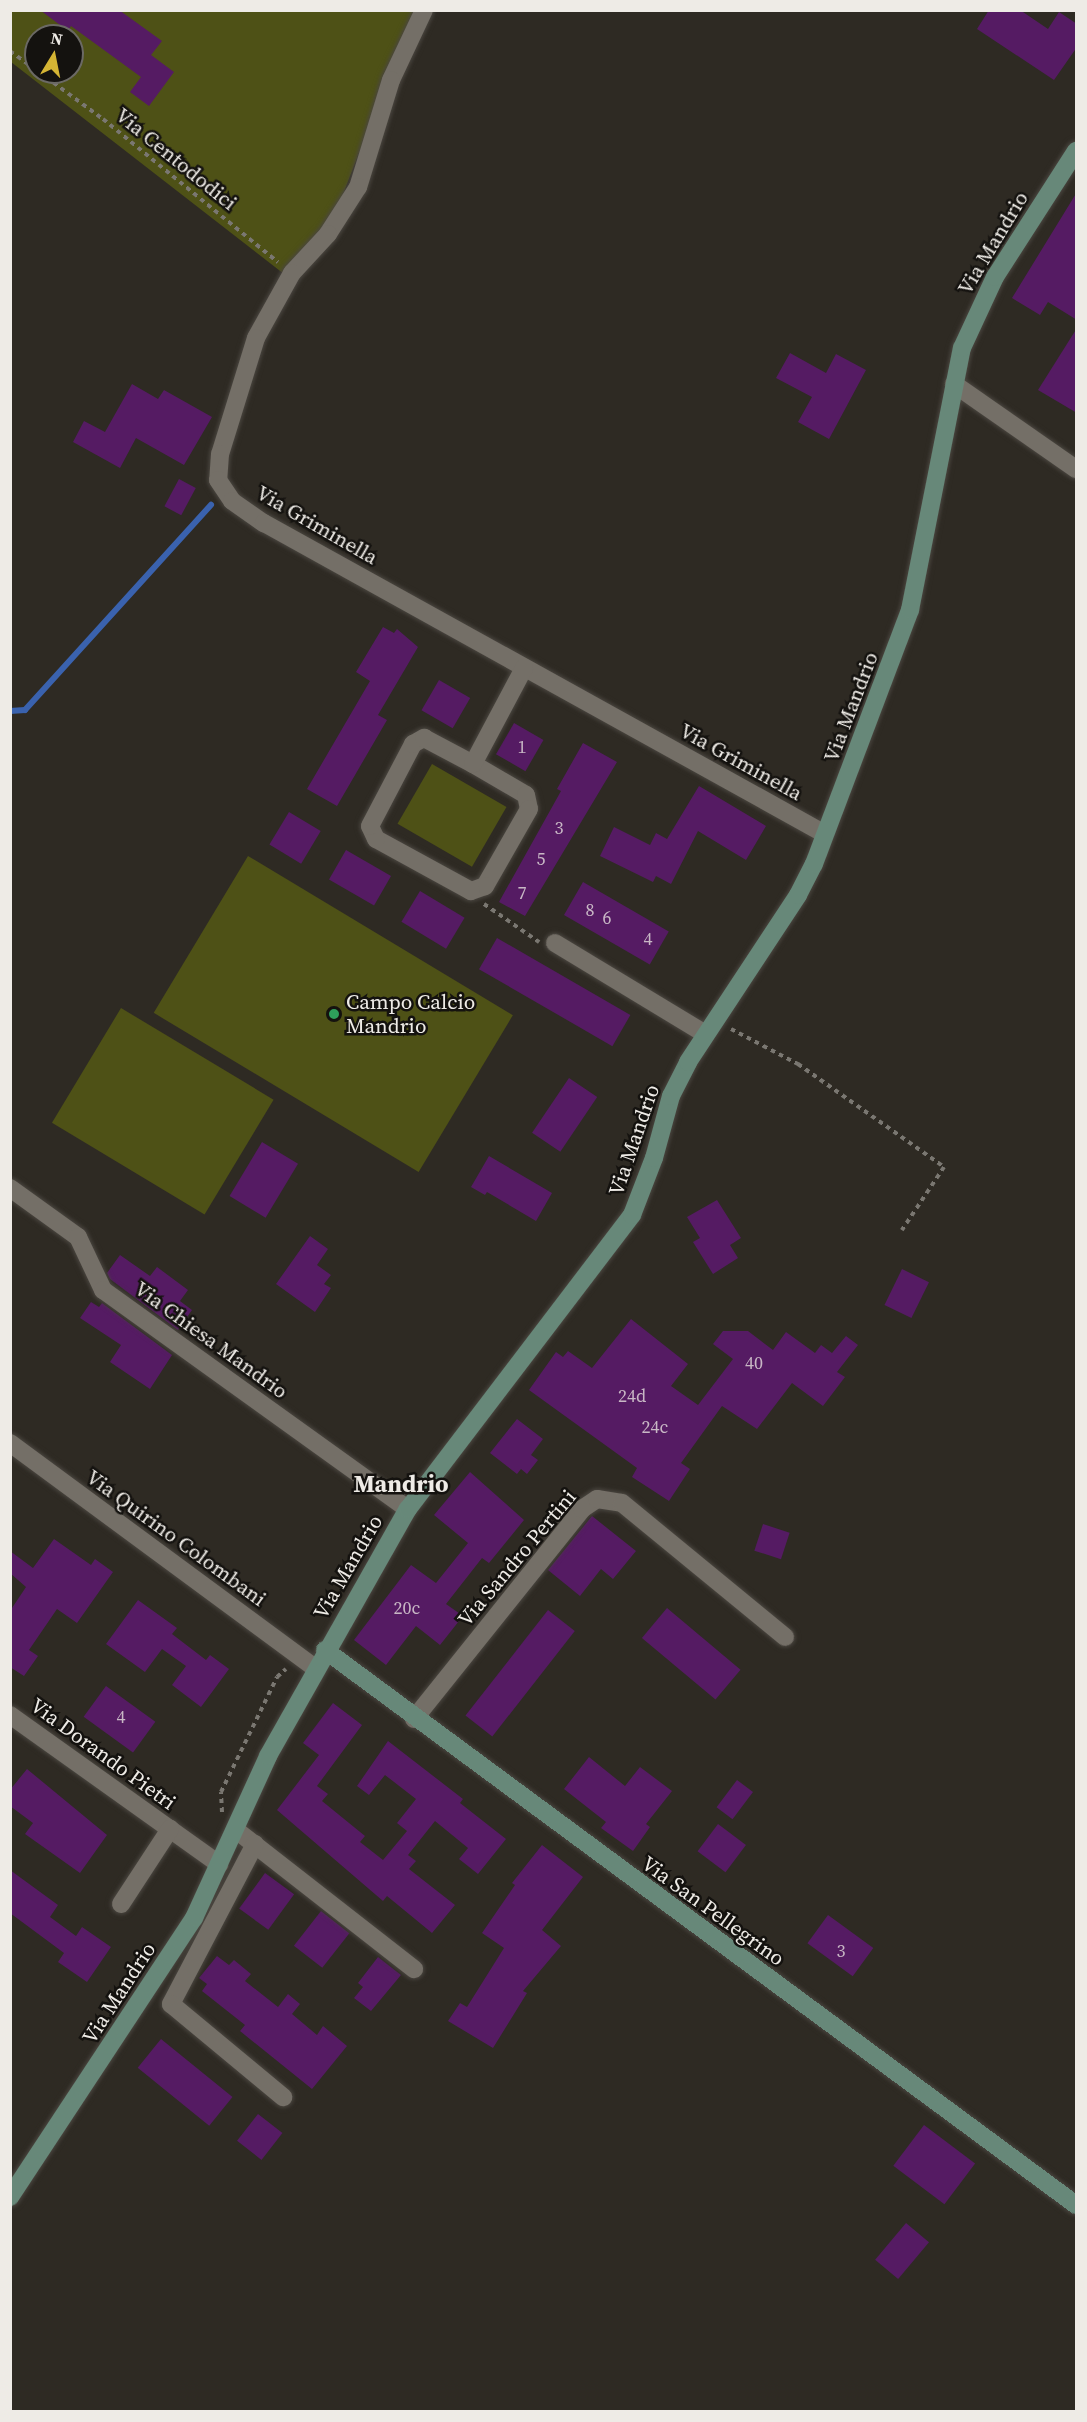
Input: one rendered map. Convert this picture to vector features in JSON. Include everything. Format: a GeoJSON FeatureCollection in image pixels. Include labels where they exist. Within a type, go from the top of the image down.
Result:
{"type":"FeatureCollection","features":[{"type":"Feature","properties":{"kind":"street","name":"Via Griminella"},"geometry":{"type":"LineString","coordinates":[[424,10],[391,80],[358,187],[328,234],[292,273],[256,338],[222,444],[218,480],[232,501],[264,523],[825,834]]}},
{"type":"Feature","properties":{"kind":"street","name":"Via Mandrio"},"geometry":{"type":"LineString","coordinates":[[10,2197],[194,1918],[268,1756],[325,1650],[408,1509],[622,1232],[647,1179],[671,1096],[710,1027],[798,895],[825,834],[910,610],[924,554],[962,348],[982,302],[1077,151]]}},
{"type":"Feature","properties":{"kind":"street"},"geometry":{"type":"LineString","coordinates":[[954,384],[1077,469]]}},
{"type":"Feature","properties":{"kind":"street"},"geometry":{"type":"LineString","coordinates":[[473,764],[524,668]]}},
{"type":"Feature","properties":{"kind":"street"},"geometry":{"type":"LineString","coordinates":[[424,738],[473,764],[526,795],[529,809],[485,886],[471,891],[376,839],[370,826],[413,744],[424,738]]}},
{"type":"Feature","properties":{"kind":"street"},"geometry":{"type":"LineString","coordinates":[[555,944],[710,1027]]}},
{"type":"Feature","properties":{"kind":"street","name":"Via Chiesa Mandrio"},"geometry":{"type":"LineString","coordinates":[[10,1188],[78,1237],[103,1290],[408,1509]]}},
{"type":"Feature","properties":{"kind":"street","name":"Via Quirino Colombani"},"geometry":{"type":"LineString","coordinates":[[10,1443],[315,1668]]}},
{"type":"Feature","properties":{"kind":"street","name":"Via Sandro Pertini"},"geometry":{"type":"LineString","coordinates":[[414,1719],[582,1509],[597,1499],[622,1503],[785,1637]]}},
{"type":"Feature","properties":{"kind":"street","name":"Via San Pellegrino"},"geometry":{"type":"LineString","coordinates":[[325,1650],[414,1719],[1077,2205]]}},
{"type":"Feature","properties":{"kind":"street","name":"Via Dorando Pietri"},"geometry":{"type":"LineString","coordinates":[[10,1715],[219,1864]]}},
{"type":"Feature","properties":{"kind":"street","name":"Via Dorando Pietri"},"geometry":{"type":"LineString","coordinates":[[121,1904],[170,1829]]}},
{"type":"Feature","properties":{"kind":"street"},"geometry":{"type":"LineString","coordinates":[[236,1830],[414,1969]]}},
{"type":"Feature","properties":{"kind":"street"},"geometry":{"type":"LineString","coordinates":[[255,1844],[171,2004],[283,2097]]}},
{"type":"Feature","properties":{"kind":"path","name":"Via Centododici"},"geometry":{"type":"LineString","coordinates":[[10,51],[24,61]]}},
{"type":"Feature","properties":{"kind":"path","name":"Via Centododici"},"geometry":{"type":"LineString","coordinates":[[55,84],[103,119],[292,273]]}},
{"type":"Feature","properties":{"kind":"path"},"geometry":{"type":"LineString","coordinates":[[476,900],[489,896]]}},
{"type":"Feature","properties":{"kind":"path"},"geometry":{"type":"LineString","coordinates":[[482,899],[485,906],[544,945],[555,944]]}},
{"type":"Feature","properties":{"kind":"path"},"geometry":{"type":"LineString","coordinates":[[710,1027],[798,1064],[944,1167],[902,1230]]}},
{"type":"Feature","properties":{"kind":"shaded area"},"geometry":{"type":"Polygon","coordinates":[[[414,10],[342,197],[293,281],[39,84],[84,84],[84,24],[24,24],[24,72],[11,62],[11,11],[414,10]]]}},
{"type":"Feature","properties":{"kind":"shaded area"},"geometry":{"type":"Polygon","coordinates":[[[432,764],[506,807],[472,867],[398,824],[432,764]]]}},
{"type":"Feature","properties":{"kind":"shaded area","name":"Campo Calcio Mandrio"},"geometry":{"type":"Polygon","coordinates":[[[248,856],[513,1015],[419,1172],[154,1013],[248,856]]]}},
{"type":"Feature","properties":{"kind":"shaded area"},"geometry":{"type":"Polygon","coordinates":[[[121,1008],[274,1100],[205,1215],[52,1123],[121,1008]]]}},
{"type":"Feature","properties":{"kind":"building"},"geometry":{"type":"Polygon","coordinates":[[[40,10],[119,10],[162,41],[151,55],[174,72],[149,106],[130,92],[141,77],[84,35],[84,24],[59,24],[40,10]]]}},
{"type":"Feature","properties":{"kind":"building"},"geometry":{"type":"Polygon","coordinates":[[[989,10],[1020,10],[1048,29],[1059,12],[1077,24],[1077,47],[1054,80],[977,29],[989,10]]]}},
{"type":"Feature","properties":{"kind":"building"},"geometry":{"type":"Polygon","coordinates":[[[1077,192],[1077,320],[1048,302],[1040,315],[1012,298],[1077,192]]]}},
{"type":"Feature","properties":{"kind":"building"},"geometry":{"type":"Polygon","coordinates":[[[1077,328],[1077,413],[1038,390],[1077,328]]]}},
{"type":"Feature","properties":{"kind":"building"},"geometry":{"type":"Polygon","coordinates":[[[790,353],[826,373],[836,354],[866,370],[829,439],[798,422],[812,397],[776,378],[790,353]]]}},
{"type":"Feature","properties":{"kind":"building"},"geometry":{"type":"Polygon","coordinates":[[[132,384],[158,399],[164,390],[212,417],[184,465],[136,438],[120,468],[73,442],[84,421],[105,432],[132,384]]]}},
{"type":"Feature","properties":{"kind":"building"},"geometry":{"type":"Polygon","coordinates":[[[179,479],[196,488],[181,515],[164,506],[179,479]]]}},
{"type":"Feature","properties":{"kind":"building"},"geometry":{"type":"Polygon","coordinates":[[[383,627],[394,633],[397,629],[418,647],[378,715],[387,720],[337,806],[307,789],[370,681],[356,672],[383,627]]]}},
{"type":"Feature","properties":{"kind":"building"},"geometry":{"type":"Polygon","coordinates":[[[439,680],[470,698],[453,728],[422,710],[439,680]]]}},
{"type":"Feature","properties":{"kind":"building"},"geometry":{"type":"Polygon","coordinates":[[[514,723],[543,740],[525,771],[496,754],[514,723]]]}},
{"type":"Feature","properties":{"kind":"building"},"geometry":{"type":"Polygon","coordinates":[[[583,743],[617,762],[525,916],[499,902],[561,791],[557,789],[583,743]]]}},
{"type":"Feature","properties":{"kind":"building"},"geometry":{"type":"Polygon","coordinates":[[[699,786],[766,826],[746,860],[698,831],[671,884],[656,876],[653,882],[600,856],[614,827],[650,845],[656,833],[667,839],[699,786]]]}},
{"type":"Feature","properties":{"kind":"building"},"geometry":{"type":"Polygon","coordinates":[[[289,812],[321,831],[301,864],[269,845],[289,812]]]}},
{"type":"Feature","properties":{"kind":"building"},"geometry":{"type":"Polygon","coordinates":[[[346,850],[391,876],[374,905],[329,879],[346,850]]]}},
{"type":"Feature","properties":{"kind":"building"},"geometry":{"type":"Polygon","coordinates":[[[583,882],[669,931],[650,964],[564,915],[583,882]]]}},
{"type":"Feature","properties":{"kind":"building"},"geometry":{"type":"Polygon","coordinates":[[[420,891],[465,918],[446,949],[401,922],[420,891]]]}},
{"type":"Feature","properties":{"kind":"building"},"geometry":{"type":"Polygon","coordinates":[[[497,938],[630,1015],[612,1046],[479,969],[497,938]]]}},
{"type":"Feature","properties":{"kind":"building"},"geometry":{"type":"Polygon","coordinates":[[[569,1078],[597,1097],[560,1152],[532,1133],[569,1078]]]}},
{"type":"Feature","properties":{"kind":"building"},"geometry":{"type":"Polygon","coordinates":[[[262,1142],[298,1164],[266,1218],[230,1196],[262,1142]]]}},
{"type":"Feature","properties":{"kind":"building"},"geometry":{"type":"Polygon","coordinates":[[[489,1156],[552,1193],[536,1221],[487,1192],[485,1195],[471,1187],[489,1156]]]}},
{"type":"Feature","properties":{"kind":"building"},"geometry":{"type":"Polygon","coordinates":[[[717,1200],[741,1238],[730,1245],[738,1258],[713,1274],[693,1242],[700,1238],[687,1217],[717,1200]]]}},
{"type":"Feature","properties":{"kind":"building"},"geometry":{"type":"Polygon","coordinates":[[[310,1236],[328,1249],[317,1265],[331,1275],[324,1284],[331,1288],[315,1312],[276,1284],[310,1236]]]}},
{"type":"Feature","properties":{"kind":"building"},"geometry":{"type":"Polygon","coordinates":[[[120,1255],[150,1276],[157,1267],[188,1290],[180,1301],[192,1310],[178,1330],[110,1279],[107,1273],[120,1255]]]}},
{"type":"Feature","properties":{"kind":"building"},"geometry":{"type":"Polygon","coordinates":[[[902,1269],[929,1282],[911,1318],[884,1305],[902,1269]]]}},
{"type":"Feature","properties":{"kind":"building"},"geometry":{"type":"Polygon","coordinates":[[[91,1302],[99,1307],[102,1303],[172,1355],[150,1389],[110,1362],[121,1345],[80,1318],[91,1302]]]}},
{"type":"Feature","properties":{"kind":"building"},"geometry":{"type":"Polygon","coordinates":[[[631,1319],[688,1364],[671,1386],[698,1405],[733,1359],[713,1344],[723,1331],[748,1331],[773,1350],[786,1332],[815,1353],[821,1345],[832,1353],[846,1336],[858,1345],[837,1372],[845,1377],[823,1406],[792,1383],[757,1429],[722,1406],[681,1463],[690,1469],[669,1501],[632,1477],[637,1468],[529,1390],[556,1352],[563,1357],[568,1351],[592,1368],[631,1319]]]}},
{"type":"Feature","properties":{"kind":"building"},"geometry":{"type":"Polygon","coordinates":[[[517,1419],[543,1439],[531,1455],[538,1460],[527,1474],[521,1469],[517,1474],[490,1453],[517,1419]]]}},
{"type":"Feature","properties":{"kind":"building"},"geometry":{"type":"Polygon","coordinates":[[[470,1472],[524,1520],[489,1563],[482,1558],[446,1604],[463,1616],[440,1645],[416,1626],[386,1665],[354,1640],[411,1565],[436,1583],[468,1543],[434,1515],[470,1472]]]}},
{"type":"Feature","properties":{"kind":"building"},"geometry":{"type":"Polygon","coordinates":[[[592,1516],[636,1551],[613,1579],[601,1569],[580,1596],[548,1570],[592,1516]]]}},
{"type":"Feature","properties":{"kind":"building"},"geometry":{"type":"Polygon","coordinates":[[[763,1524],[790,1533],[781,1559],[754,1551],[763,1524]]]}},
{"type":"Feature","properties":{"kind":"building"},"geometry":{"type":"Polygon","coordinates":[[[54,1539],[91,1565],[95,1559],[113,1572],[77,1623],[57,1609],[29,1650],[38,1656],[24,1676],[10,1667],[10,1611],[26,1587],[10,1573],[10,1551],[33,1568],[54,1539]]]}},
{"type":"Feature","properties":{"kind":"building"},"geometry":{"type":"Polygon","coordinates":[[[138,1600],[177,1628],[172,1634],[206,1660],[210,1655],[229,1669],[201,1707],[172,1685],[186,1666],[162,1649],[145,1672],[106,1644],[138,1600]]]}},
{"type":"Feature","properties":{"kind":"building"},"geometry":{"type":"Polygon","coordinates":[[[667,1608],[741,1670],[715,1700],[642,1638],[667,1608]]]}},
{"type":"Feature","properties":{"kind":"building"},"geometry":{"type":"Polygon","coordinates":[[[548,1610],[575,1631],[492,1737],[466,1716],[548,1610]]]}},
{"type":"Feature","properties":{"kind":"building"},"geometry":{"type":"Polygon","coordinates":[[[106,1686],[155,1722],[133,1753],[84,1717],[106,1686]]]}},
{"type":"Feature","properties":{"kind":"building"},"geometry":{"type":"Polygon","coordinates":[[[333,1703],[362,1725],[317,1786],[328,1794],[322,1801],[365,1836],[360,1842],[383,1860],[407,1831],[397,1823],[416,1799],[385,1775],[369,1795],[357,1786],[388,1741],[463,1799],[460,1803],[506,1839],[478,1874],[459,1859],[468,1848],[435,1821],[408,1855],[416,1861],[409,1869],[455,1905],[432,1933],[387,1896],[383,1901],[277,1810],[319,1755],[303,1743],[333,1703]]]}},
{"type":"Feature","properties":{"kind":"building"},"geometry":{"type":"Polygon","coordinates":[[[589,1757],[625,1786],[640,1767],[672,1791],[646,1824],[650,1827],[633,1851],[601,1828],[606,1822],[564,1789],[589,1757]]]}},
{"type":"Feature","properties":{"kind":"building"},"geometry":{"type":"Polygon","coordinates":[[[27,1769],[107,1835],[80,1873],[25,1834],[33,1823],[10,1806],[10,1790],[27,1769]]]}},
{"type":"Feature","properties":{"kind":"building"},"geometry":{"type":"Polygon","coordinates":[[[737,1780],[753,1792],[733,1819],[717,1807],[737,1780]]]}},
{"type":"Feature","properties":{"kind":"building"},"geometry":{"type":"Polygon","coordinates":[[[718,1824],[746,1845],[725,1872],[698,1851],[718,1824]]]}},
{"type":"Feature","properties":{"kind":"building"},"geometry":{"type":"Polygon","coordinates":[[[542,1845],[583,1877],[542,1930],[561,1946],[523,1991],[527,1993],[493,2048],[448,2021],[460,2003],[467,2007],[504,1948],[482,1933],[515,1885],[512,1883],[542,1845]]]}},
{"type":"Feature","properties":{"kind":"building"},"geometry":{"type":"Polygon","coordinates":[[[10,1870],[58,1905],[50,1917],[76,1936],[82,1927],[111,1947],[87,1982],[58,1962],[64,1953],[10,1913],[10,1870]]]}},
{"type":"Feature","properties":{"kind":"building"},"geometry":{"type":"Polygon","coordinates":[[[265,1873],[294,1894],[268,1930],[239,1909],[265,1873]]]}},
{"type":"Feature","properties":{"kind":"building"},"geometry":{"type":"Polygon","coordinates":[[[321,1911],[349,1933],[322,1968],[294,1946],[321,1911]]]}},
{"type":"Feature","properties":{"kind":"building"},"geometry":{"type":"Polygon","coordinates":[[[828,1915],[873,1948],[853,1976],[807,1943],[828,1915]]]}},
{"type":"Feature","properties":{"kind":"building"},"geometry":{"type":"Polygon","coordinates":[[[217,1956],[229,1965],[234,1960],[251,1974],[245,1981],[278,2007],[288,1994],[300,2004],[292,2014],[317,2035],[323,2026],[347,2046],[312,2089],[240,2031],[245,2025],[202,1991],[207,1984],[199,1978],[217,1956]]]}},
{"type":"Feature","properties":{"kind":"building"},"geometry":{"type":"Polygon","coordinates":[[[378,1957],[401,1975],[371,2011],[354,1998],[363,1987],[358,1983],[378,1957]]]}},
{"type":"Feature","properties":{"kind":"building"},"geometry":{"type":"Polygon","coordinates":[[[161,2039],[232,2097],[209,2126],[138,2068],[161,2039]]]}},
{"type":"Feature","properties":{"kind":"building"},"geometry":{"type":"Polygon","coordinates":[[[258,2114],[282,2133],[261,2160],[237,2141],[258,2114]]]}},
{"type":"Feature","properties":{"kind":"building"},"geometry":{"type":"Polygon","coordinates":[[[924,2125],[975,2164],[944,2204],[893,2166],[924,2125]]]}},
{"type":"Feature","properties":{"kind":"building"},"geometry":{"type":"Polygon","coordinates":[[[906,2223],[929,2242],[898,2279],[875,2260],[906,2223]]]}},
{"type":"Feature","properties":{"kind":"waterway"},"geometry":{"type":"LineString","coordinates":[[10,711],[25,710],[211,505]]}},
{"type":"Feature","properties":{"kind":"place","name":"Campo Calcio Mandrio"},"geometry":{"type":"Point","coordinates":[334,1014]}},
{"type":"Feature","properties":{"kind":"district","name":"Mandrio"},"geometry":{"type":"Point","coordinates":[401,1484]}}]}
